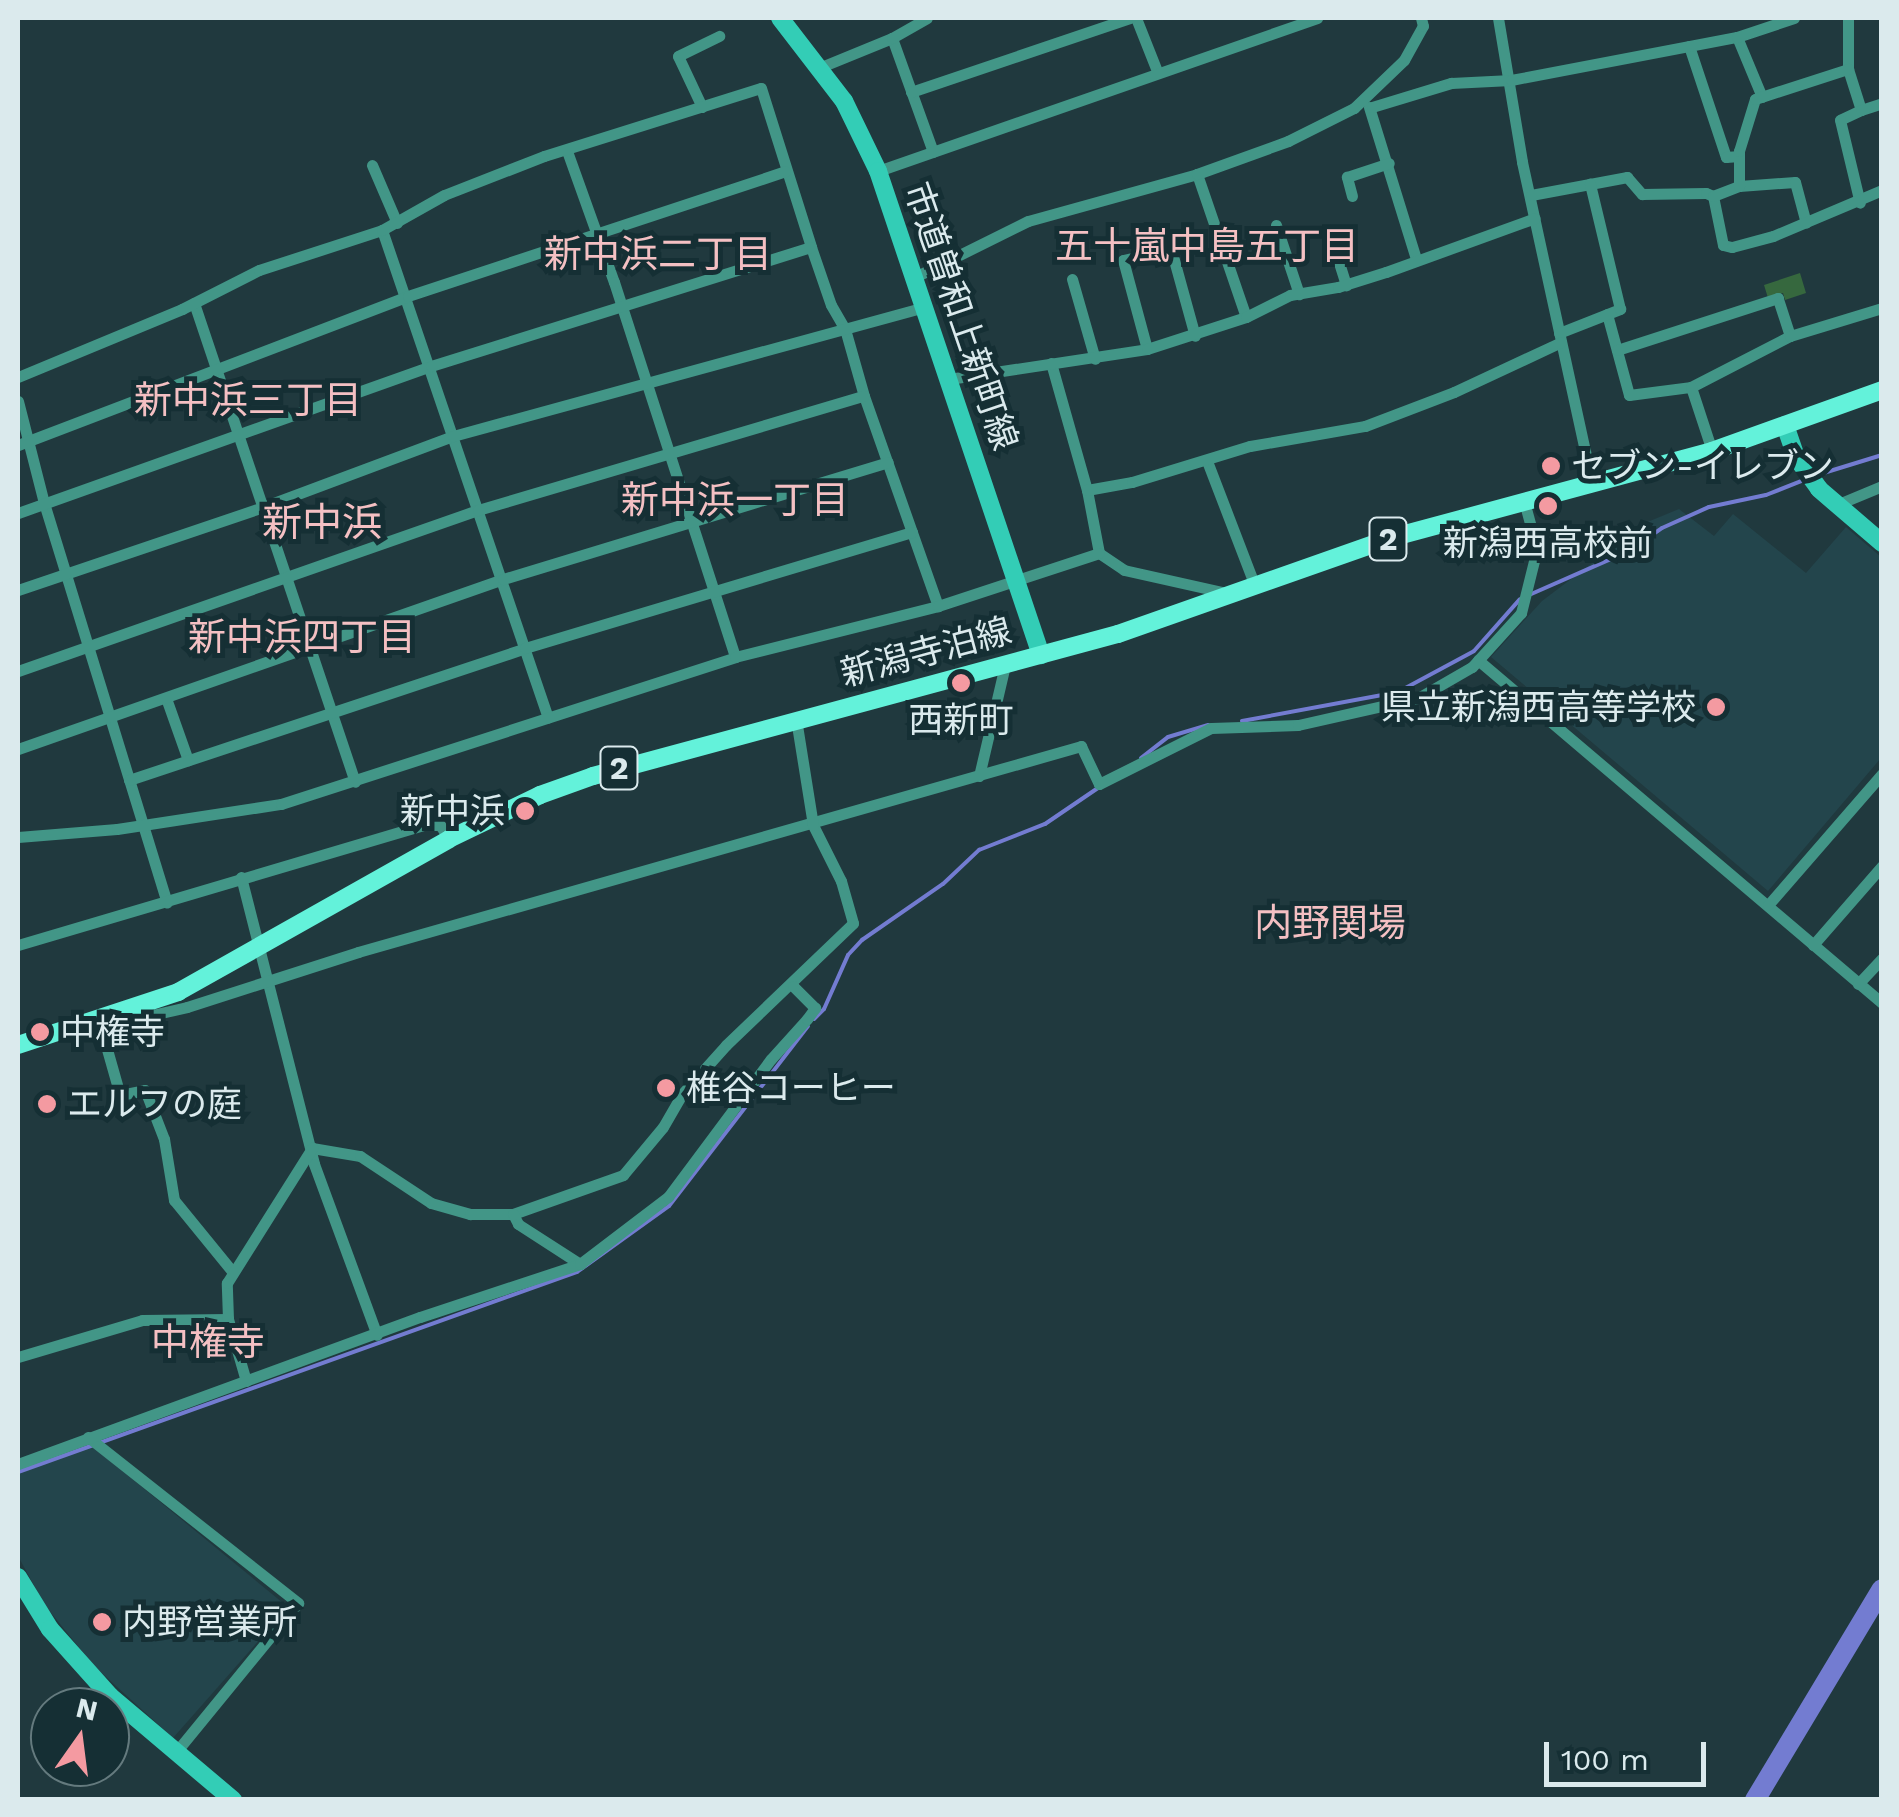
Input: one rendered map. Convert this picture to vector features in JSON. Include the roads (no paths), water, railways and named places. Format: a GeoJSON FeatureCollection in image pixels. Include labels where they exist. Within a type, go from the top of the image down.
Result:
{"type":"FeatureCollection","features":[{"type":"Feature","properties":{"kind":"main road","name":"新潟寺泊線"},"geometry":{"type":"LineString","coordinates":[[18,1046],[178,992],[449,838],[540,795],[593,776],[1005,666],[1232,594],[1394,537],[1712,451],[1882,390]]}},
{"type":"Feature","properties":{"kind":"street","name":"市道曽和上新町線"},"geometry":{"type":"LineString","coordinates":[[784,18],[844,101],[878,171],[1041,655]]}},
{"type":"Feature","properties":{"kind":"street"},"geometry":{"type":"LineString","coordinates":[[821,66],[892,38],[926,18]]}},
{"type":"Feature","properties":{"kind":"street"},"geometry":{"type":"LineString","coordinates":[[911,92],[1133,18],[1157,71]]}},
{"type":"Feature","properties":{"kind":"street"},"geometry":{"type":"LineString","coordinates":[[878,171],[1318,18]]}},
{"type":"Feature","properties":{"kind":"street"},"geometry":{"type":"LineString","coordinates":[[915,277],[1028,221],[1197,174],[1288,141],[1354,108],[1404,60],[1423,26],[1421,18]]}},
{"type":"Feature","properties":{"kind":"street"},"geometry":{"type":"LineString","coordinates":[[1498,18],[1534,218],[1592,483]]}},
{"type":"Feature","properties":{"kind":"street"},"geometry":{"type":"LineString","coordinates":[[1354,108],[1372,107],[1452,83],[1511,80],[1736,37],[1794,18]]}},
{"type":"Feature","properties":{"kind":"street"},"geometry":{"type":"LineString","coordinates":[[1848,18],[1848,69],[1861,110]]}},
{"type":"Feature","properties":{"kind":"street"},"geometry":{"type":"LineString","coordinates":[[702,107],[678,56],[719,36]]}},
{"type":"Feature","properties":{"kind":"street"},"geometry":{"type":"LineString","coordinates":[[1736,37],[1762,97]]}},
{"type":"Feature","properties":{"kind":"street"},"geometry":{"type":"LineString","coordinates":[[892,38],[933,152]]}},
{"type":"Feature","properties":{"kind":"street"},"geometry":{"type":"LineString","coordinates":[[1689,46],[1726,158],[1739,156]]}},
{"type":"Feature","properties":{"kind":"street"},"geometry":{"type":"LineString","coordinates":[[1739,186],[1739,156],[1755,99],[1848,69]]}},
{"type":"Feature","properties":{"kind":"street"},"geometry":{"type":"LineString","coordinates":[[18,377],[194,304],[259,270],[382,230],[444,195],[761,88],[785,172],[831,306],[845,329],[864,396],[938,606]]}},
{"type":"Feature","properties":{"kind":"street"},"geometry":{"type":"LineString","coordinates":[[1860,203],[1840,120],[1882,103]]}},
{"type":"Feature","properties":{"kind":"street"},"geometry":{"type":"LineString","coordinates":[[1372,107],[1416,259]]}},
{"type":"Feature","properties":{"kind":"street"},"geometry":{"type":"LineString","coordinates":[[567,152],[693,521],[734,657]]}},
{"type":"Feature","properties":{"kind":"street"},"geometry":{"type":"LineString","coordinates":[[1352,196],[1347,177],[1390,163]]}},
{"type":"Feature","properties":{"kind":"street"},"geometry":{"type":"LineString","coordinates":[[372,165],[397,223]]}},
{"type":"Feature","properties":{"kind":"street"},"geometry":{"type":"LineString","coordinates":[[24,442],[408,296],[785,172]]}},
{"type":"Feature","properties":{"kind":"street"},"geometry":{"type":"LineString","coordinates":[[1197,174],[1246,317]]}},
{"type":"Feature","properties":{"kind":"street"},"geometry":{"type":"LineString","coordinates":[[1530,195],[1627,176],[1642,194],[1689,190],[1713,196],[1739,186],[1795,182],[1806,223]]}},
{"type":"Feature","properties":{"kind":"street"},"geometry":{"type":"LineString","coordinates":[[1087,490],[1207,461],[1250,446],[1365,426],[1454,392],[1620,309],[1590,184]]}},
{"type":"Feature","properties":{"kind":"street"},"geometry":{"type":"LineString","coordinates":[[1713,196],[1724,245],[1759,240],[1860,203],[1882,190]]}},
{"type":"Feature","properties":{"kind":"street"},"geometry":{"type":"LineString","coordinates":[[950,379],[1147,350],[1196,336],[1299,294],[1346,285],[1534,218]]}},
{"type":"Feature","properties":{"kind":"street"},"geometry":{"type":"LineString","coordinates":[[1276,225],[1299,294]]}},
{"type":"Feature","properties":{"kind":"street"},"geometry":{"type":"LineString","coordinates":[[382,230],[408,296],[548,718]]}},
{"type":"Feature","properties":{"kind":"street"},"geometry":{"type":"LineString","coordinates":[[1329,232],[1346,285]]}},
{"type":"Feature","properties":{"kind":"street"},"geometry":{"type":"LineString","coordinates":[[18,514],[430,366],[811,247]]}},
{"type":"Feature","properties":{"kind":"street"},"geometry":{"type":"LineString","coordinates":[[1147,350],[1123,260],[1171,249],[1196,336]]}},
{"type":"Feature","properties":{"kind":"street"},"geometry":{"type":"LineString","coordinates":[[1072,279],[1095,359]]}},
{"type":"Feature","properties":{"kind":"street"},"geometry":{"type":"LineString","coordinates":[[1617,350],[1778,298],[1790,336]]}},
{"type":"Feature","properties":{"kind":"street"},"geometry":{"type":"LineString","coordinates":[[194,304],[355,782]]}},
{"type":"Feature","properties":{"kind":"street"},"geometry":{"type":"LineString","coordinates":[[18,590],[262,508],[454,436],[925,307]]}},
{"type":"Feature","properties":{"kind":"street"},"geometry":{"type":"LineString","coordinates":[[1607,314],[1629,395],[1691,387],[1790,336],[1882,308]]}},
{"type":"Feature","properties":{"kind":"street"},"geometry":{"type":"LineString","coordinates":[[1051,363],[1087,490],[1099,553],[1124,570],[1232,594]]}},
{"type":"Feature","properties":{"kind":"street"},"geometry":{"type":"LineString","coordinates":[[1691,387],[1712,451]]}},
{"type":"Feature","properties":{"kind":"street"},"geometry":{"type":"LineString","coordinates":[[18,671],[478,510],[864,396]]}},
{"type":"Feature","properties":{"kind":"street"},"geometry":{"type":"LineString","coordinates":[[18,401],[24,442],[167,902]]}},
{"type":"Feature","properties":{"kind":"street"},"geometry":{"type":"LineString","coordinates":[[1785,425],[1805,472],[1882,543]]}},
{"type":"Feature","properties":{"kind":"street"},"geometry":{"type":"LineString","coordinates":[[1207,461],[1255,586]]}},
{"type":"Feature","properties":{"kind":"street"},"geometry":{"type":"LineString","coordinates":[[18,749],[503,579],[888,462]]}},
{"type":"Feature","properties":{"kind":"street"},"geometry":{"type":"LineString","coordinates":[[1836,504],[1882,486]]}},
{"type":"Feature","properties":{"kind":"street"},"geometry":{"type":"LineString","coordinates":[[122,1014],[139,1018],[187,1008],[1082,746],[1099,784],[1212,728],[1298,724],[1418,698],[1478,660],[1521,613],[1537,549],[1524,501]]}},
{"type":"Feature","properties":{"kind":"street"},"geometry":{"type":"LineString","coordinates":[[129,780],[525,648],[717,594],[912,532]]}},
{"type":"Feature","properties":{"kind":"street"},"geometry":{"type":"LineString","coordinates":[[18,837],[143,825],[280,804],[734,657],[938,606],[1099,553]]}},
{"type":"Feature","properties":{"kind":"street"},"geometry":{"type":"LineString","coordinates":[[1478,660],[1882,1003]]}},
{"type":"Feature","properties":{"kind":"street"},"geometry":{"type":"LineString","coordinates":[[979,776],[1005,666]]}},
{"type":"Feature","properties":{"kind":"street"},"geometry":{"type":"LineString","coordinates":[[166,698],[188,760]]}},
{"type":"Feature","properties":{"kind":"street"},"geometry":{"type":"LineString","coordinates":[[312,1148],[360,1156],[430,1203],[470,1214],[513,1214],[623,1176],[664,1127],[683,1093],[853,923],[841,881],[813,825],[796,720]]}},
{"type":"Feature","properties":{"kind":"street"},"geometry":{"type":"LineString","coordinates":[[1768,905],[1881,774]]}},
{"type":"Feature","properties":{"kind":"street"},"geometry":{"type":"LineString","coordinates":[[18,946],[424,825],[440,826],[449,838]]}},
{"type":"Feature","properties":{"kind":"street"},"geometry":{"type":"LineString","coordinates":[[1812,945],[1882,866]]}},
{"type":"Feature","properties":{"kind":"street"},"geometry":{"type":"LineString","coordinates":[[241,877],[314,1164],[377,1335]]}},
{"type":"Feature","properties":{"kind":"street"},"geometry":{"type":"LineString","coordinates":[[1858,984],[1882,958]]}},
{"type":"Feature","properties":{"kind":"street"},"geometry":{"type":"LineString","coordinates":[[18,1464],[580,1264],[668,1198],[771,1059],[815,1008],[792,986]]}},
{"type":"Feature","properties":{"kind":"street"},"geometry":{"type":"LineString","coordinates":[[99,1021],[120,1095],[145,1090],[164,1139],[174,1200],[232,1270]]}},
{"type":"Feature","properties":{"kind":"street"},"geometry":{"type":"LineString","coordinates":[[246,1381],[228,1319],[227,1282],[312,1148]]}},
{"type":"Feature","properties":{"kind":"street"},"geometry":{"type":"LineString","coordinates":[[513,1214],[518,1224],[580,1264]]}},
{"type":"Feature","properties":{"kind":"street"},"geometry":{"type":"LineString","coordinates":[[18,1357],[142,1320],[228,1319]]}},
{"type":"Feature","properties":{"kind":"street"},"geometry":{"type":"LineString","coordinates":[[88,1436],[298,1603],[177,1751]]}},
{"type":"Feature","properties":{"kind":"street"},"geometry":{"type":"LineString","coordinates":[[18,1577],[50,1629],[83,1668],[233,1800]]}},
{"type":"Feature","properties":{"kind":"waterway"},"geometry":{"type":"LineString","coordinates":[[1817,475],[1882,455]]}},
{"type":"Feature","properties":{"kind":"waterway"},"geometry":{"type":"LineString","coordinates":[[1529,595],[1629,551],[1662,528],[1709,507],[1766,495],[1804,480]]}},
{"type":"Feature","properties":{"kind":"waterway"},"geometry":{"type":"LineString","coordinates":[[1242,721],[1398,692],[1474,651],[1520,599]]}},
{"type":"Feature","properties":{"kind":"waterway"},"geometry":{"type":"LineString","coordinates":[[1141,758],[1168,737],[1208,725]]}},
{"type":"Feature","properties":{"kind":"waterway"},"geometry":{"type":"LineString","coordinates":[[814,1019],[824,1009],[848,955],[862,940],[943,884],[979,850],[1045,824],[1101,786]]}},
{"type":"Feature","properties":{"kind":"waterway"},"geometry":{"type":"LineString","coordinates":[[18,1472],[577,1272],[669,1206],[808,1026]]}},
{"type":"Feature","properties":{"kind":"waterway"},"geometry":{"type":"LineString","coordinates":[[1755,1800],[1882,1589]]}},
{"type":"Feature","properties":{"kind":"place","name":"セブン-イレブン"},"geometry":{"type":"Point","coordinates":[1551,466]}},
{"type":"Feature","properties":{"kind":"place","name":"新潟西高校前"},"geometry":{"type":"Point","coordinates":[1548,506]}},
{"type":"Feature","properties":{"kind":"place","name":"西新町"},"geometry":{"type":"Point","coordinates":[961,683]}},
{"type":"Feature","properties":{"kind":"place","name":"県立新潟西高等学校"},"geometry":{"type":"Point","coordinates":[1716,707]}},
{"type":"Feature","properties":{"kind":"place","name":"新中浜"},"geometry":{"type":"Point","coordinates":[525,811]}},
{"type":"Feature","properties":{"kind":"place","name":"中権寺"},"geometry":{"type":"Point","coordinates":[40,1032]}},
{"type":"Feature","properties":{"kind":"place","name":"椎谷コーヒー"},"geometry":{"type":"Point","coordinates":[666,1088]}},
{"type":"Feature","properties":{"kind":"place","name":"エルフの庭"},"geometry":{"type":"Point","coordinates":[47,1104]}},
{"type":"Feature","properties":{"kind":"place","name":"内野営業所"},"geometry":{"type":"Point","coordinates":[102,1622]}},
{"type":"Feature","properties":{"kind":"district","name":"五十嵐中島五丁目"},"geometry":{"type":"Point","coordinates":[1207,247]}},
{"type":"Feature","properties":{"kind":"district","name":"新中浜二丁目"},"geometry":{"type":"Point","coordinates":[658,255]}},
{"type":"Feature","properties":{"kind":"district","name":"新中浜三丁目"},"geometry":{"type":"Point","coordinates":[248,401]}},
{"type":"Feature","properties":{"kind":"district","name":"新中浜一丁目"},"geometry":{"type":"Point","coordinates":[735,501]}},
{"type":"Feature","properties":{"kind":"district","name":"新中浜"},"geometry":{"type":"Point","coordinates":[322,523]}},
{"type":"Feature","properties":{"kind":"district","name":"新中浜四丁目"},"geometry":{"type":"Point","coordinates":[302,638]}},
{"type":"Feature","properties":{"kind":"district","name":"内野関場"},"geometry":{"type":"Point","coordinates":[1330,924]}},
{"type":"Feature","properties":{"kind":"district","name":"中権寺"},"geometry":{"type":"Point","coordinates":[208,1343]}}]}
